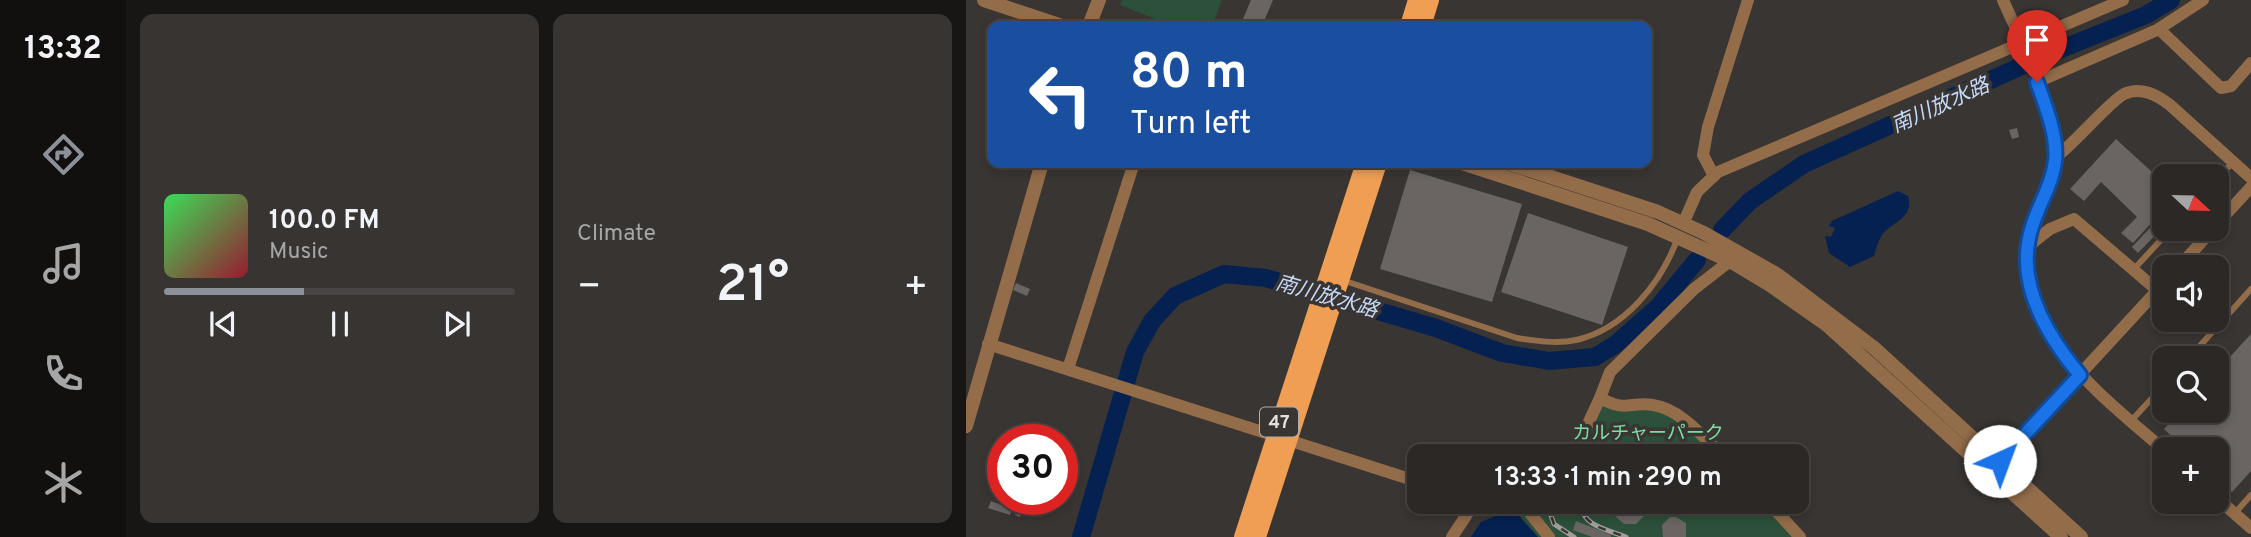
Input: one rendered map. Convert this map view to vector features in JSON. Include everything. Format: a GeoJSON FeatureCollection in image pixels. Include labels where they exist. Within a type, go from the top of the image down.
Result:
{"type":"FeatureCollection","features":[{"type":"Feature","properties":{"kind":"main road"},"geometry":{"type":"LineString","coordinates":[[1411,21],[1417,0]]}},
{"type":"Feature","properties":{"kind":"main road"},"geometry":{"type":"LineString","coordinates":[[1424,21],[1430,0]]}},
{"type":"Feature","properties":{"kind":"main road","name":"47"},"geometry":{"type":"LineString","coordinates":[[1335,283],[1364,168]]}},
{"type":"Feature","properties":{"kind":"main road","name":"47"},"geometry":{"type":"LineString","coordinates":[[1243,537],[1281,439],[1324,310],[1376,168]]}},
{"type":"Feature","properties":{"kind":"main road","name":"47"},"geometry":{"type":"LineString","coordinates":[[1258,537],[1281,439]]}},
{"type":"Feature","properties":{"kind":"street"},"geometry":{"type":"LineString","coordinates":[[984,0],[1047,21]]}},
{"type":"Feature","properties":{"kind":"street"},"geometry":{"type":"LineString","coordinates":[[1091,21],[1099,0]]}},
{"type":"Feature","properties":{"kind":"street"},"geometry":{"type":"LineString","coordinates":[[1714,176],[1703,155],[1708,127],[1748,0]]}},
{"type":"Feature","properties":{"kind":"street"},"geometry":{"type":"LineString","coordinates":[[2003,0],[2036,80],[2055,158],[2028,247],[2033,297],[2044,325],[2060,351],[2080,375],[2152,440]]}},
{"type":"Feature","properties":{"kind":"street"},"geometry":{"type":"LineString","coordinates":[[1680,231],[1697,192],[1714,176],[2123,0]]}},
{"type":"Feature","properties":{"kind":"street"},"geometry":{"type":"LineString","coordinates":[[2036,80],[2159,29],[2203,0]]}},
{"type":"Feature","properties":{"kind":"street"},"geometry":{"type":"LineString","coordinates":[[2159,29],[2221,88],[2231,86],[2251,63]]}},
{"type":"Feature","properties":{"kind":"street"},"geometry":{"type":"LineString","coordinates":[[2055,158],[2075,143],[2123,94],[2142,91],[2159,97],[2170,105],[2251,178]]}},
{"type":"Feature","properties":{"kind":"street"},"geometry":{"type":"LineString","coordinates":[[966,426],[1041,168]]}},
{"type":"Feature","properties":{"kind":"street"},"geometry":{"type":"LineString","coordinates":[[1068,369],[1132,168]]}},
{"type":"Feature","properties":{"kind":"street"},"geometry":{"type":"LineString","coordinates":[[1478,168],[1680,231],[1823,307],[1873,347],[2081,537]]}},
{"type":"Feature","properties":{"kind":"street"},"geometry":{"type":"LineString","coordinates":[[1523,168],[1658,212],[1680,231]]}},
{"type":"Feature","properties":{"kind":"street"},"geometry":{"type":"LineString","coordinates":[[2230,210],[2251,187]]}},
{"type":"Feature","properties":{"kind":"street"},"geometry":{"type":"LineString","coordinates":[[2028,247],[2050,229],[2074,219],[2134,269],[2152,280]]}},
{"type":"Feature","properties":{"kind":"street"},"geometry":{"type":"LineString","coordinates":[[1578,444],[1610,372],[1694,289],[1725,254]]}},
{"type":"Feature","properties":{"kind":"street"},"geometry":{"type":"LineString","coordinates":[[1725,254],[1827,325],[2061,537]]}},
{"type":"Feature","properties":{"kind":"street"},"geometry":{"type":"LineString","coordinates":[[2000,461],[2152,296]]}},
{"type":"Feature","properties":{"kind":"street"},"geometry":{"type":"LineString","coordinates":[[988,344],[1407,478]]}},
{"type":"Feature","properties":{"kind":"street"},"geometry":{"type":"LineString","coordinates":[[1600,398],[1623,407],[1652,404],[1671,411],[1709,444]]}},
{"type":"Feature","properties":{"kind":"street"},"geometry":{"type":"LineString","coordinates":[[2229,508],[2251,528]]}},
{"type":"Feature","properties":{"kind":"street"},"geometry":{"type":"LineString","coordinates":[[1452,537],[1467,514]]}},
{"type":"Feature","properties":{"kind":"street"},"geometry":{"type":"LineString","coordinates":[[1531,514],[1549,537]]}},
{"type":"Feature","properties":{"kind":"street"},"geometry":{"type":"LineString","coordinates":[[1779,514],[1800,537]]}},
{"type":"Feature","properties":{"kind":"lane"},"geometry":{"type":"LineString","coordinates":[[2230,165],[2233,162]]}},
{"type":"Feature","properties":{"kind":"lane"},"geometry":{"type":"LineString","coordinates":[[1335,283],[1517,338],[1541,342],[1576,340],[1602,330],[1626,315],[1669,261],[1680,231]]}},
{"type":"Feature","properties":{"kind":"lane"},"geometry":{"type":"LineString","coordinates":[[2134,269],[2159,242]]}},
{"type":"Feature","properties":{"kind":"lane"},"geometry":{"type":"LineString","coordinates":[[2200,346],[2251,289]]}},
{"type":"Feature","properties":{"kind":"lane"},"geometry":{"type":"LineString","coordinates":[[2131,421],[2152,398]]}},
{"type":"Feature","properties":{"kind":"lane"},"geometry":{"type":"LineString","coordinates":[[2235,513],[2251,495]]}},
{"type":"Feature","properties":{"kind":"green space"},"geometry":{"type":"Polygon","coordinates":[[[1122,0],[1222,0],[1214,21],[1160,21],[1120,5],[1122,0]]]}},
{"type":"Feature","properties":{"kind":"green space","name":"カルチャーパーク"},"geometry":{"type":"Polygon","coordinates":[[[1601,405],[1666,411],[1705,444],[1573,444],[1601,405]]]}},
{"type":"Feature","properties":{"kind":"green space"},"geometry":{"type":"Polygon","coordinates":[[[1516,514],[1776,514],[1796,537],[1528,537],[1516,514]]]}},
{"type":"Feature","properties":{"kind":"water"},"geometry":{"type":"Polygon","coordinates":[[[1898,191],[1908,196],[1908,210],[1882,235],[1874,256],[1850,267],[1829,253],[1825,236],[1831,237],[1835,228],[1829,226],[1832,221],[1898,191]]]}},
{"type":"Feature","properties":{"kind":"water"},"geometry":{"type":"Polygon","coordinates":[[[1501,514],[1517,514],[1538,537],[1471,537],[1481,522],[1501,514]]]}},
{"type":"Feature","properties":{"kind":"building"},"geometry":{"type":"Polygon","coordinates":[[[1251,0],[1273,0],[1264,21],[1242,21],[1251,0]]]}},
{"type":"Feature","properties":{"kind":"building"},"geometry":{"type":"Polygon","coordinates":[[[2017,128],[2019,137],[2012,139],[2009,130],[2017,128]]]}},
{"type":"Feature","properties":{"kind":"building"},"geometry":{"type":"Polygon","coordinates":[[[2116,139],[2152,172],[2152,222],[2133,243],[2121,233],[2137,217],[2101,182],[2084,201],[2070,189],[2116,139]]]}},
{"type":"Feature","properties":{"kind":"building"},"geometry":{"type":"Polygon","coordinates":[[[1410,170],[1522,204],[1492,302],[1380,269],[1410,170]]]}},
{"type":"Feature","properties":{"kind":"building"},"geometry":{"type":"Polygon","coordinates":[[[1528,213],[1628,247],[1602,325],[1501,292],[1528,213]]]}},
{"type":"Feature","properties":{"kind":"building"},"geometry":{"type":"Polygon","coordinates":[[[2152,226],[2152,238],[2138,253],[2132,247],[2152,226]]]}},
{"type":"Feature","properties":{"kind":"building"},"geometry":{"type":"Polygon","coordinates":[[[1016,283],[1030,289],[1027,296],[1013,290],[1016,283]]]}},
{"type":"Feature","properties":{"kind":"building"},"geometry":{"type":"Polygon","coordinates":[[[2251,334],[2251,471],[2232,492],[2229,489],[2229,437],[2172,437],[2164,429],[2169,423],[2229,423],[2229,358],[2251,334]]]}},
{"type":"Feature","properties":{"kind":"building"},"geometry":{"type":"Polygon","coordinates":[[[1644,514],[1636,524],[1624,524],[1615,516],[1644,514]]]}},
{"type":"Feature","properties":{"kind":"building"},"geometry":{"type":"Polygon","coordinates":[[[1670,517],[1676,517],[1686,523],[1686,537],[1663,537],[1662,525],[1670,517]]]}},
{"type":"Feature","properties":{"kind":"building"},"geometry":{"type":"Polygon","coordinates":[[[1576,521],[1611,537],[1592,537],[1573,530],[1576,521]]]}},
{"type":"Feature","properties":{"kind":"waterway","name":"南川放水路"},"geometry":{"type":"LineString","coordinates":[[1722,230],[1750,201],[1804,164],[2046,55],[2146,15],[2171,0]]}},
{"type":"Feature","properties":{"kind":"waterway","name":"南川放水路"},"geometry":{"type":"LineString","coordinates":[[1081,537],[1135,352],[1152,321],[1175,296],[1224,274],[1266,278],[1436,328],[1502,353],[1549,361],[1595,357],[1616,344],[1658,307],[1697,260]]}},
{"type":"Feature","properties":{"kind":"railway"},"geometry":{"type":"LineString","coordinates":[[1550,514],[1554,524],[1574,537]]}},
{"type":"Feature","properties":{"kind":"railway"},"geometry":{"type":"LineString","coordinates":[[1584,514],[1596,526],[1626,537]]}},
{"type":"Feature","properties":{"kind":"route"},"geometry":{"type":"LineString","coordinates":[[2000,461],[2080,375],[2060,351],[2044,325],[2029,278],[2026,256],[2029,237],[2050,183],[2055,160],[2049,124],[2037,82]]}}]}
